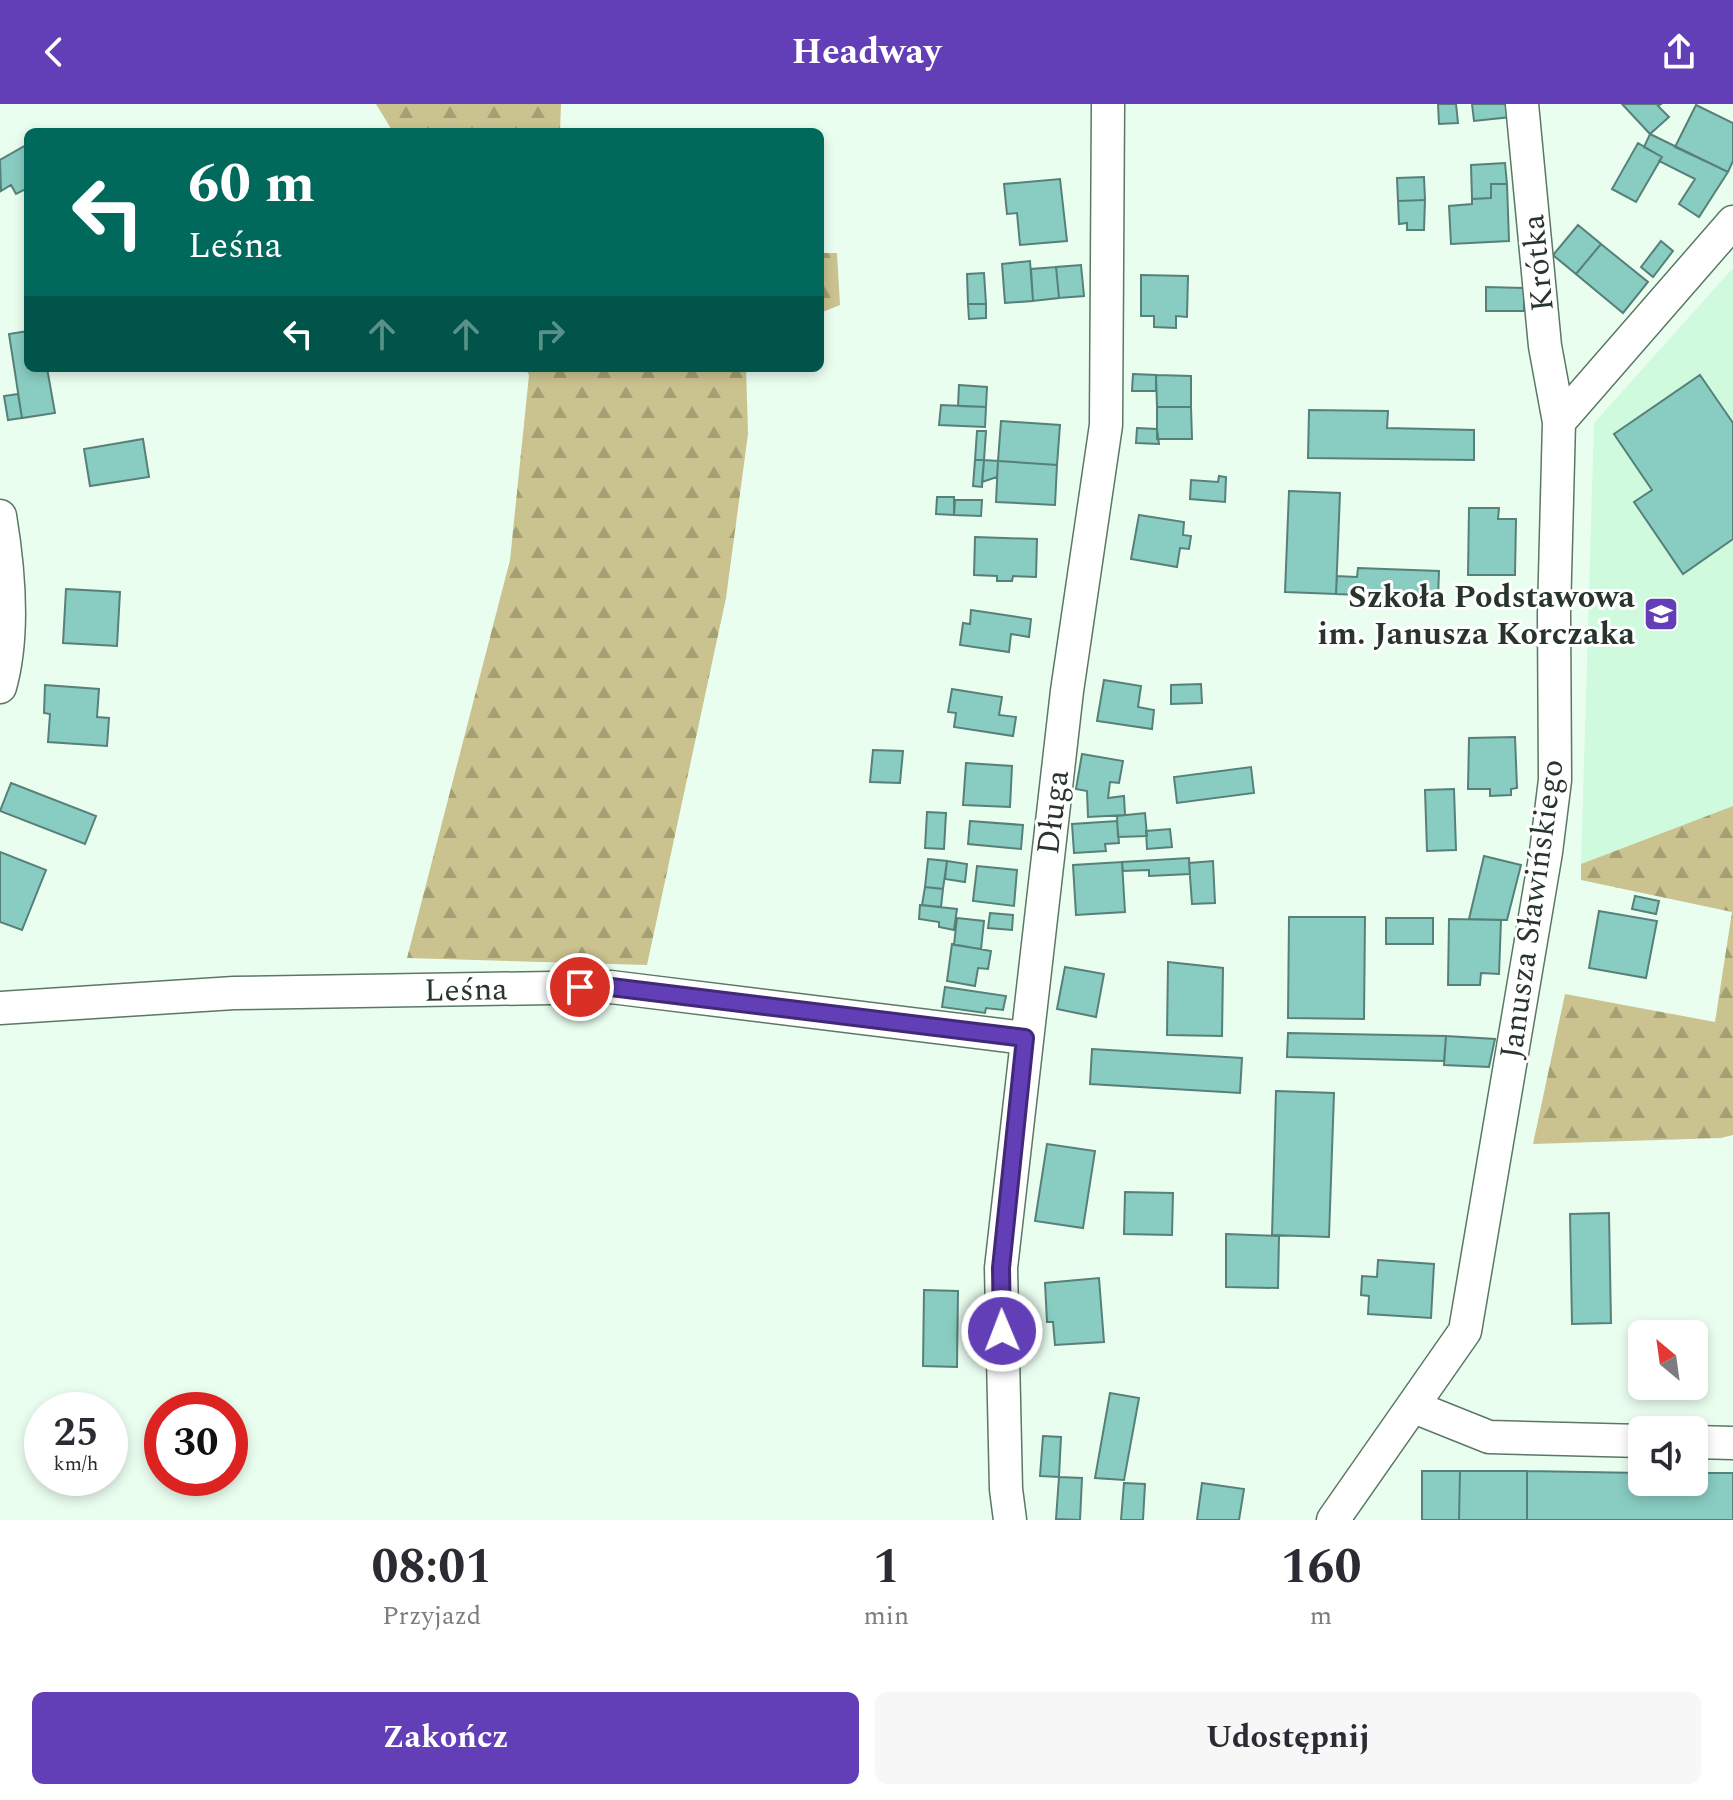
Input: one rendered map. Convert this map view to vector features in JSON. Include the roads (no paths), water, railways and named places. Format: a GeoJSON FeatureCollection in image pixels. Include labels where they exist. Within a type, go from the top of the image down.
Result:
{"type":"FeatureCollection","features":[{"type":"Feature","properties":{"kind":"street","name":"Długa"},"geometry":{"type":"LineString","coordinates":[[1010,1520],[1006,1489],[1001,1268],[1067,691],[1106,425],[1108,104]]}},
{"type":"Feature","properties":{"kind":"street","name":"Krótka"},"geometry":{"type":"LineString","coordinates":[[1522,104],[1545,346],[1559,422]]}},
{"type":"Feature","properties":{"kind":"street"},"geometry":{"type":"LineString","coordinates":[[1559,422],[1733,222]]}},
{"type":"Feature","properties":{"kind":"street","name":"Janusza Sławińskiego"},"geometry":{"type":"LineString","coordinates":[[1333,1520],[1465,1331],[1546,852],[1555,780],[1554,614],[1559,422]]}},
{"type":"Feature","properties":{"kind":"street"},"geometry":{"type":"LineString","coordinates":[[0,516],[7,579],[8,626],[0,687]]}},
{"type":"Feature","properties":{"kind":"street","name":"Leśna"},"geometry":{"type":"LineString","coordinates":[[0,1008],[234,993],[611,987],[1025,1038]]}},
{"type":"Feature","properties":{"kind":"street"},"geometry":{"type":"LineString","coordinates":[[1414,1407],[1489,1437],[1628,1441]]}},
{"type":"Feature","properties":{"kind":"street"},"geometry":{"type":"LineString","coordinates":[[1708,1442],[1733,1443]]}},
{"type":"Feature","properties":{"kind":"place","name":"Szkoła Podstawowa im. Janusza Korczaka"},"geometry":{"type":"Point","coordinates":[1661,614]}}]}
